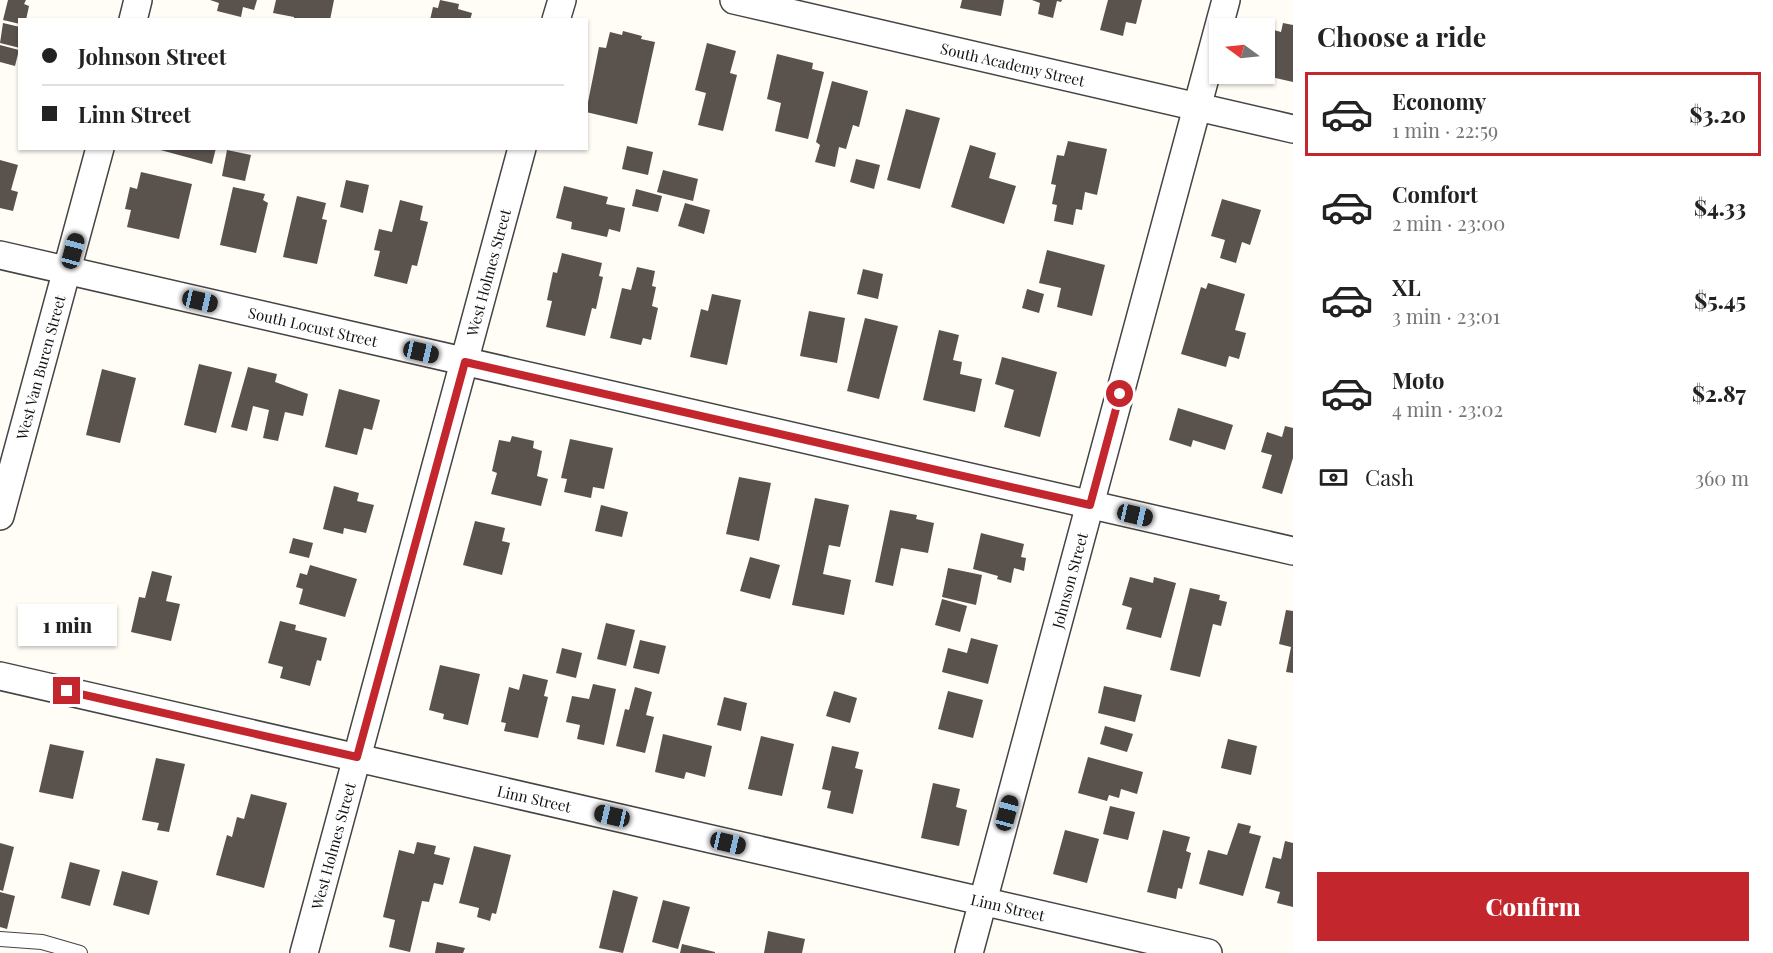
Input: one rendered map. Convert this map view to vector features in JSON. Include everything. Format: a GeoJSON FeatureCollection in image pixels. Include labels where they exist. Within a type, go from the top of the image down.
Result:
{"type":"FeatureCollection","features":[{"type":"Feature","properties":{"kind":"street"},"geometry":{"type":"LineString","coordinates":[[134,18],[138,0]]}},
{"type":"Feature","properties":{"kind":"street"},"geometry":{"type":"LineString","coordinates":[[556,18],[561,0]]}},
{"type":"Feature","properties":{"kind":"street","name":"South Academy Street"},"geometry":{"type":"LineString","coordinates":[[734,0],[1293,129]]}},
{"type":"Feature","properties":{"kind":"street","name":"Johnson Street"},"geometry":{"type":"LineString","coordinates":[[969,953],[1226,0]]}},
{"type":"Feature","properties":{"kind":"street","name":"West Van Buren Street"},"geometry":{"type":"LineString","coordinates":[[0,516],[99,150]]}},
{"type":"Feature","properties":{"kind":"street","name":"West Holmes Street"},"geometry":{"type":"LineString","coordinates":[[304,953],[521,150]]}},
{"type":"Feature","properties":{"kind":"street","name":"South Locust Street"},"geometry":{"type":"LineString","coordinates":[[0,255],[1293,551]]}},
{"type":"Feature","properties":{"kind":"street","name":"Linn Street"},"geometry":{"type":"LineString","coordinates":[[0,676],[1208,953]]}},
{"type":"Feature","properties":{"kind":"lane"},"geometry":{"type":"LineString","coordinates":[[0,939],[42,942],[80,953]]}},
{"type":"Feature","properties":{"kind":"building"},"geometry":{"type":"Polygon","coordinates":[[[8,0],[26,0],[24,4],[29,6],[26,18],[18,18],[18,24],[3,20],[8,0]]]}},
{"type":"Feature","properties":{"kind":"building"},"geometry":{"type":"Polygon","coordinates":[[[210,0],[257,0],[254,10],[243,7],[241,17],[217,11],[219,3],[210,0]]]}},
{"type":"Feature","properties":{"kind":"building"},"geometry":{"type":"Polygon","coordinates":[[[276,0],[334,0],[330,18],[294,18],[273,13],[276,0]]]}},
{"type":"Feature","properties":{"kind":"building"},"geometry":{"type":"Polygon","coordinates":[[[440,0],[459,4],[458,9],[472,13],[471,18],[430,18],[433,7],[438,8],[440,0]]]}},
{"type":"Feature","properties":{"kind":"building"},"geometry":{"type":"Polygon","coordinates":[[[962,0],[1004,0],[1001,16],[960,8],[962,0]]]}},
{"type":"Feature","properties":{"kind":"building"},"geometry":{"type":"Polygon","coordinates":[[[1032,0],[1062,0],[1057,1],[1053,18],[1038,14],[1040,3],[1032,0]]]}},
{"type":"Feature","properties":{"kind":"building"},"geometry":{"type":"Polygon","coordinates":[[[1108,0],[1142,0],[1136,24],[1126,22],[1123,36],[1100,30],[1108,0]]]}},
{"type":"Feature","properties":{"kind":"building"},"geometry":{"type":"Polygon","coordinates":[[[3,23],[18,27],[18,48],[0,43],[3,23]]]}},
{"type":"Feature","properties":{"kind":"building"},"geometry":{"type":"Polygon","coordinates":[[[1283,23],[1293,25],[1293,82],[1275,78],[1275,30],[1281,32],[1283,23]]]}},
{"type":"Feature","properties":{"kind":"building"},"geometry":{"type":"Polygon","coordinates":[[[623,31],[655,42],[637,124],[588,112],[599,47],[606,48],[610,32],[622,35],[623,31]]]}},
{"type":"Feature","properties":{"kind":"building"},"geometry":{"type":"Polygon","coordinates":[[[707,43],[736,51],[730,73],[737,75],[723,131],[698,125],[706,93],[695,90],[707,43]]]}},
{"type":"Feature","properties":{"kind":"building"},"geometry":{"type":"Polygon","coordinates":[[[0,45],[18,50],[15,66],[0,62],[0,45]]]}},
{"type":"Feature","properties":{"kind":"building"},"geometry":{"type":"Polygon","coordinates":[[[777,54],[813,63],[812,69],[824,72],[808,139],[775,131],[781,103],[767,99],[777,54]]]}},
{"type":"Feature","properties":{"kind":"building"},"geometry":{"type":"Polygon","coordinates":[[[832,81],[868,91],[859,127],[853,125],[846,149],[839,147],[835,167],[815,162],[820,145],[816,142],[832,81]]]}},
{"type":"Feature","properties":{"kind":"building"},"geometry":{"type":"Polygon","coordinates":[[[906,109],[940,118],[920,189],[887,180],[906,109]]]}},
{"type":"Feature","properties":{"kind":"building"},"geometry":{"type":"Polygon","coordinates":[[[1068,141],[1107,149],[1097,195],[1085,192],[1082,210],[1076,209],[1073,225],[1054,221],[1057,205],[1052,204],[1056,185],[1051,184],[1057,155],[1064,156],[1068,141]]]}},
{"type":"Feature","properties":{"kind":"building"},"geometry":{"type":"Polygon","coordinates":[[[970,145],[996,153],[989,178],[1016,186],[1004,224],[951,207],[970,145]]]}},
{"type":"Feature","properties":{"kind":"building"},"geometry":{"type":"Polygon","coordinates":[[[627,146],[653,152],[648,175],[622,169],[627,146]]]}},
{"type":"Feature","properties":{"kind":"building"},"geometry":{"type":"Polygon","coordinates":[[[160,150],[216,150],[212,164],[160,150]]]}},
{"type":"Feature","properties":{"kind":"building"},"geometry":{"type":"Polygon","coordinates":[[[227,150],[251,155],[245,181],[222,176],[227,150]]]}},
{"type":"Feature","properties":{"kind":"building"},"geometry":{"type":"Polygon","coordinates":[[[856,159],[880,165],[874,189],[850,182],[856,159]]]}},
{"type":"Feature","properties":{"kind":"building"},"geometry":{"type":"Polygon","coordinates":[[[0,160],[18,165],[11,190],[18,192],[13,211],[0,208],[0,160]]]}},
{"type":"Feature","properties":{"kind":"building"},"geometry":{"type":"Polygon","coordinates":[[[663,170],[698,179],[693,201],[657,192],[663,170]]]}},
{"type":"Feature","properties":{"kind":"building"},"geometry":{"type":"Polygon","coordinates":[[[141,172],[192,184],[179,239],[127,227],[131,210],[125,209],[130,187],[137,189],[141,172]]]}},
{"type":"Feature","properties":{"kind":"building"},"geometry":{"type":"Polygon","coordinates":[[[346,180],[369,185],[363,213],[340,207],[346,180]]]}},
{"type":"Feature","properties":{"kind":"building"},"geometry":{"type":"Polygon","coordinates":[[[564,186],[608,197],[606,204],[625,208],[620,232],[609,229],[607,237],[571,229],[572,222],[556,218],[564,186]]]}},
{"type":"Feature","properties":{"kind":"building"},"geometry":{"type":"Polygon","coordinates":[[[233,187],[265,194],[263,200],[268,203],[256,253],[220,245],[233,187]]]}},
{"type":"Feature","properties":{"kind":"building"},"geometry":{"type":"Polygon","coordinates":[[[636,189],[662,196],[658,212],[632,206],[636,189]]]}},
{"type":"Feature","properties":{"kind":"building"},"geometry":{"type":"Polygon","coordinates":[[[297,196],[326,203],[322,219],[327,220],[317,264],[283,257],[297,196]]]}},
{"type":"Feature","properties":{"kind":"building"},"geometry":{"type":"Polygon","coordinates":[[[1222,199],[1261,210],[1250,245],[1242,242],[1236,263],[1220,258],[1225,240],[1211,236],[1222,199]]]}},
{"type":"Feature","properties":{"kind":"building"},"geometry":{"type":"Polygon","coordinates":[[[400,200],[423,206],[420,220],[428,222],[417,266],[412,265],[407,284],[374,276],[380,251],[374,250],[379,229],[392,232],[400,200]]]}},
{"type":"Feature","properties":{"kind":"building"},"geometry":{"type":"Polygon","coordinates":[[[685,203],[710,210],[704,234],[678,226],[685,203]]]}},
{"type":"Feature","properties":{"kind":"building"},"geometry":{"type":"Polygon","coordinates":[[[1047,250],[1105,265],[1092,316],[1057,307],[1061,288],[1039,283],[1047,250]]]}},
{"type":"Feature","properties":{"kind":"building"},"geometry":{"type":"Polygon","coordinates":[[[562,253],[602,263],[599,276],[603,277],[596,309],[592,308],[585,336],[546,327],[552,301],[547,300],[553,272],[557,273],[562,253]]]}},
{"type":"Feature","properties":{"kind":"building"},"geometry":{"type":"Polygon","coordinates":[[[637,267],[655,271],[652,286],[656,287],[652,306],[658,308],[651,340],[643,338],[641,345],[610,338],[622,288],[631,290],[637,267]]]}},
{"type":"Feature","properties":{"kind":"building"},"geometry":{"type":"Polygon","coordinates":[[[863,269],[883,274],[878,299],[857,294],[863,269]]]}},
{"type":"Feature","properties":{"kind":"building"},"geometry":{"type":"Polygon","coordinates":[[[1208,283],[1245,294],[1235,330],[1246,333],[1239,359],[1229,356],[1226,367],[1181,354],[1201,287],[1206,289],[1208,283]]]}},
{"type":"Feature","properties":{"kind":"building"},"geometry":{"type":"Polygon","coordinates":[[[1027,289],[1044,294],[1039,313],[1022,308],[1027,289]]]}},
{"type":"Feature","properties":{"kind":"building"},"geometry":{"type":"Polygon","coordinates":[[[712,294],[741,300],[727,365],[690,357],[701,309],[708,311],[712,294]]]}},
{"type":"Feature","properties":{"kind":"building"},"geometry":{"type":"Polygon","coordinates":[[[809,311],[845,318],[837,363],[800,356],[809,311]]]}},
{"type":"Feature","properties":{"kind":"building"},"geometry":{"type":"Polygon","coordinates":[[[865,318],[898,326],[879,399],[847,391],[865,318]]]}},
{"type":"Feature","properties":{"kind":"building"},"geometry":{"type":"Polygon","coordinates":[[[939,330],[959,335],[953,360],[962,362],[960,374],[982,379],[975,412],[923,400],[939,330]]]}},
{"type":"Feature","properties":{"kind":"building"},"geometry":{"type":"Polygon","coordinates":[[[1002,357],[1057,372],[1040,437],[1004,427],[1014,390],[995,384],[1002,357]]]}},
{"type":"Feature","properties":{"kind":"building"},"geometry":{"type":"Polygon","coordinates":[[[199,364],[232,372],[216,433],[184,425],[199,364]]]}},
{"type":"Feature","properties":{"kind":"building"},"geometry":{"type":"Polygon","coordinates":[[[248,367],[277,374],[275,382],[308,394],[303,416],[285,412],[278,441],[263,438],[269,410],[253,406],[247,431],[231,427],[248,367]]]}},
{"type":"Feature","properties":{"kind":"building"},"geometry":{"type":"Polygon","coordinates":[[[102,369],[136,378],[120,443],[86,435],[102,369]]]}},
{"type":"Feature","properties":{"kind":"building"},"geometry":{"type":"Polygon","coordinates":[[[339,389],[380,400],[372,430],[364,428],[357,455],[325,447],[339,389]]]}},
{"type":"Feature","properties":{"kind":"building"},"geometry":{"type":"Polygon","coordinates":[[[1178,408],[1233,425],[1225,450],[1193,440],[1191,447],[1169,440],[1178,408]]]}},
{"type":"Feature","properties":{"kind":"building"},"geometry":{"type":"Polygon","coordinates":[[[1285,426],[1293,428],[1293,458],[1282,494],[1262,488],[1272,455],[1261,452],[1267,432],[1282,437],[1285,426]]]}},
{"type":"Feature","properties":{"kind":"building"},"geometry":{"type":"Polygon","coordinates":[[[512,436],[534,441],[533,448],[542,451],[537,476],[548,479],[541,506],[491,494],[497,473],[492,471],[499,440],[510,442],[512,436]]]}},
{"type":"Feature","properties":{"kind":"building"},"geometry":{"type":"Polygon","coordinates":[[[570,439],[613,448],[604,489],[593,487],[591,498],[564,492],[567,479],[561,478],[570,439]]]}},
{"type":"Feature","properties":{"kind":"building"},"geometry":{"type":"Polygon","coordinates":[[[739,477],[771,483],[759,541],[726,534],[739,477]]]}},
{"type":"Feature","properties":{"kind":"building"},"geometry":{"type":"Polygon","coordinates":[[[334,486],[359,493],[357,501],[374,505],[366,533],[344,528],[343,534],[323,529],[334,486]]]}},
{"type":"Feature","properties":{"kind":"building"},"geometry":{"type":"Polygon","coordinates":[[[815,498],[849,505],[840,547],[829,545],[823,574],[851,580],[844,615],[792,605],[815,498]]]}},
{"type":"Feature","properties":{"kind":"building"},"geometry":{"type":"Polygon","coordinates":[[[601,505],[628,512],[622,537],[595,531],[601,505]]]}},
{"type":"Feature","properties":{"kind":"building"},"geometry":{"type":"Polygon","coordinates":[[[890,510],[917,515],[916,519],[934,523],[928,553],[901,548],[893,586],[875,582],[890,510]]]}},
{"type":"Feature","properties":{"kind":"building"},"geometry":{"type":"Polygon","coordinates":[[[475,521],[505,528],[502,541],[510,543],[502,575],[463,565],[475,521]]]}},
{"type":"Feature","properties":{"kind":"building"},"geometry":{"type":"Polygon","coordinates":[[[981,533],[1024,544],[1021,557],[1026,558],[1024,571],[1014,568],[1011,583],[997,579],[998,576],[973,569],[981,533]]]}},
{"type":"Feature","properties":{"kind":"building"},"geometry":{"type":"Polygon","coordinates":[[[293,538],[313,543],[309,558],[289,553],[293,538]]]}},
{"type":"Feature","properties":{"kind":"building"},"geometry":{"type":"Polygon","coordinates":[[[750,557],[780,565],[770,599],[740,591],[750,557]]]}},
{"type":"Feature","properties":{"kind":"building"},"geometry":{"type":"Polygon","coordinates":[[[310,565],[357,579],[345,617],[299,604],[303,589],[296,587],[300,573],[307,575],[310,565]]]}},
{"type":"Feature","properties":{"kind":"building"},"geometry":{"type":"Polygon","coordinates":[[[948,568],[982,575],[976,605],[942,597],[948,568]]]}},
{"type":"Feature","properties":{"kind":"building"},"geometry":{"type":"Polygon","coordinates":[[[152,571],[172,576],[166,601],[180,604],[171,641],[131,632],[139,597],[145,598],[152,571]]]}},
{"type":"Feature","properties":{"kind":"building"},"geometry":{"type":"Polygon","coordinates":[[[1130,577],[1153,583],[1154,577],[1176,583],[1161,638],[1126,629],[1132,608],[1122,605],[1130,577]]]}},
{"type":"Feature","properties":{"kind":"building"},"geometry":{"type":"Polygon","coordinates":[[[1190,588],[1220,595],[1219,600],[1227,602],[1221,626],[1213,624],[1200,677],[1170,670],[1190,588]]]}},
{"type":"Feature","properties":{"kind":"building"},"geometry":{"type":"Polygon","coordinates":[[[942,599],[967,606],[960,632],[935,625],[942,599]]]}},
{"type":"Feature","properties":{"kind":"building"},"geometry":{"type":"Polygon","coordinates":[[[1286,610],[1293,611],[1293,673],[1286,672],[1291,647],[1279,644],[1286,610]]]}},
{"type":"Feature","properties":{"kind":"building"},"geometry":{"type":"Polygon","coordinates":[[[280,621],[296,625],[295,630],[327,638],[321,661],[317,660],[310,686],[280,678],[283,667],[268,663],[280,621]]]}},
{"type":"Feature","properties":{"kind":"building"},"geometry":{"type":"Polygon","coordinates":[[[606,623],[635,630],[626,666],[597,659],[606,623]]]}},
{"type":"Feature","properties":{"kind":"building"},"geometry":{"type":"Polygon","coordinates":[[[971,638],[998,645],[988,684],[942,672],[948,648],[967,653],[971,638]]]}},
{"type":"Feature","properties":{"kind":"building"},"geometry":{"type":"Polygon","coordinates":[[[640,640],[666,646],[659,674],[633,668],[640,640]]]}},
{"type":"Feature","properties":{"kind":"building"},"geometry":{"type":"Polygon","coordinates":[[[562,648],[582,653],[576,678],[556,673],[562,648]]]}},
{"type":"Feature","properties":{"kind":"building"},"geometry":{"type":"Polygon","coordinates":[[[440,665],[480,674],[468,725],[443,719],[444,714],[429,710],[440,665]]]}},
{"type":"Feature","properties":{"kind":"building"},"geometry":{"type":"Polygon","coordinates":[[[523,674],[548,680],[544,696],[548,697],[538,738],[504,731],[506,723],[501,722],[509,687],[519,690],[523,674]]]}},
{"type":"Feature","properties":{"kind":"building"},"geometry":{"type":"Polygon","coordinates":[[[593,684],[616,689],[604,745],[577,739],[580,725],[566,722],[572,696],[589,699],[593,684]]]}},
{"type":"Feature","properties":{"kind":"building"},"geometry":{"type":"Polygon","coordinates":[[[1104,686],[1142,695],[1135,722],[1098,713],[1104,686]]]}},
{"type":"Feature","properties":{"kind":"building"},"geometry":{"type":"Polygon","coordinates":[[[635,687],[652,692],[646,715],[654,717],[645,753],[616,746],[625,709],[629,710],[635,687]]]}},
{"type":"Feature","properties":{"kind":"building"},"geometry":{"type":"Polygon","coordinates":[[[834,691],[857,698],[850,723],[826,716],[834,691]]]}},
{"type":"Feature","properties":{"kind":"building"},"geometry":{"type":"Polygon","coordinates":[[[948,691],[983,700],[973,738],[938,729],[948,691]]]}},
{"type":"Feature","properties":{"kind":"building"},"geometry":{"type":"Polygon","coordinates":[[[724,697],[747,703],[741,731],[717,725],[724,697]]]}},
{"type":"Feature","properties":{"kind":"building"},"geometry":{"type":"Polygon","coordinates":[[[1105,726],[1133,734],[1127,752],[1100,744],[1105,726]]]}},
{"type":"Feature","properties":{"kind":"building"},"geometry":{"type":"Polygon","coordinates":[[[663,734],[712,746],[705,777],[686,772],[684,779],[655,772],[663,734]]]}},
{"type":"Feature","properties":{"kind":"building"},"geometry":{"type":"Polygon","coordinates":[[[761,736],[794,744],[782,796],[748,789],[761,736]]]}},
{"type":"Feature","properties":{"kind":"building"},"geometry":{"type":"Polygon","coordinates":[[[1228,739],[1257,746],[1251,775],[1221,768],[1228,739]]]}},
{"type":"Feature","properties":{"kind":"building"},"geometry":{"type":"Polygon","coordinates":[[[50,744],[84,751],[73,799],[39,792],[50,744]]]}},
{"type":"Feature","properties":{"kind":"building"},"geometry":{"type":"Polygon","coordinates":[[[832,746],[859,752],[855,768],[863,770],[853,814],[827,808],[831,791],[822,789],[832,746]]]}},
{"type":"Feature","properties":{"kind":"building"},"geometry":{"type":"Polygon","coordinates":[[[1088,757],[1143,772],[1137,794],[1121,789],[1119,798],[1109,795],[1107,801],[1078,793],[1088,757]]]}},
{"type":"Feature","properties":{"kind":"building"},"geometry":{"type":"Polygon","coordinates":[[[156,758],[185,764],[169,832],[157,830],[159,823],[142,820],[156,758]]]}},
{"type":"Feature","properties":{"kind":"building"},"geometry":{"type":"Polygon","coordinates":[[[933,783],[960,789],[956,807],[967,810],[959,846],[921,838],[933,783]]]}},
{"type":"Feature","properties":{"kind":"building"},"geometry":{"type":"Polygon","coordinates":[[[251,794],[287,803],[264,888],[216,875],[227,835],[232,837],[237,817],[244,819],[251,794]]]}},
{"type":"Feature","properties":{"kind":"building"},"geometry":{"type":"Polygon","coordinates":[[[1110,806],[1135,812],[1128,840],[1103,834],[1110,806]]]}},
{"type":"Feature","properties":{"kind":"building"},"geometry":{"type":"Polygon","coordinates":[[[1238,823],[1251,826],[1249,833],[1261,836],[1243,896],[1199,884],[1208,850],[1227,855],[1238,823]]]}},
{"type":"Feature","properties":{"kind":"building"},"geometry":{"type":"Polygon","coordinates":[[[1065,830],[1099,839],[1087,883],[1053,874],[1065,830]]]}},
{"type":"Feature","properties":{"kind":"building"},"geometry":{"type":"Polygon","coordinates":[[[1163,830],[1190,837],[1186,851],[1191,853],[1182,889],[1178,888],[1176,899],[1147,892],[1163,830]]]}},
{"type":"Feature","properties":{"kind":"building"},"geometry":{"type":"Polygon","coordinates":[[[1285,841],[1293,843],[1293,907],[1277,903],[1280,892],[1265,888],[1273,857],[1281,859],[1285,841]]]}},
{"type":"Feature","properties":{"kind":"building"},"geometry":{"type":"Polygon","coordinates":[[[417,842],[436,846],[434,854],[450,858],[443,885],[434,883],[429,902],[422,901],[410,952],[389,947],[395,920],[383,917],[399,850],[414,854],[417,842]]]}},
{"type":"Feature","properties":{"kind":"building"},"geometry":{"type":"Polygon","coordinates":[[[0,843],[14,847],[3,891],[0,890],[0,843]]]}},
{"type":"Feature","properties":{"kind":"building"},"geometry":{"type":"Polygon","coordinates":[[[474,846],[511,855],[496,914],[492,913],[490,921],[477,917],[479,908],[459,903],[474,846]]]}},
{"type":"Feature","properties":{"kind":"building"},"geometry":{"type":"Polygon","coordinates":[[[70,862],[100,870],[90,906],[61,898],[70,862]]]}},
{"type":"Feature","properties":{"kind":"building"},"geometry":{"type":"Polygon","coordinates":[[[122,871],[158,881],[149,915],[113,905],[122,871]]]}},
{"type":"Feature","properties":{"kind":"building"},"geometry":{"type":"Polygon","coordinates":[[[613,890],[638,897],[623,953],[599,948],[613,890]]]}},
{"type":"Feature","properties":{"kind":"building"},"geometry":{"type":"Polygon","coordinates":[[[0,892],[15,896],[7,929],[0,927],[0,892]]]}},
{"type":"Feature","properties":{"kind":"building"},"geometry":{"type":"Polygon","coordinates":[[[663,900],[690,907],[678,949],[652,942],[663,900]]]}},
{"type":"Feature","properties":{"kind":"building"},"geometry":{"type":"Polygon","coordinates":[[[768,931],[805,939],[802,953],[764,953],[768,931]]]}},
{"type":"Feature","properties":{"kind":"building"},"geometry":{"type":"Polygon","coordinates":[[[437,942],[465,948],[463,953],[435,953],[437,942]]]}},
{"type":"Feature","properties":{"kind":"building"},"geometry":{"type":"Polygon","coordinates":[[[682,944],[715,952],[715,953],[680,953],[682,944]]]}},
{"type":"Feature","properties":{"kind":"route"},"geometry":{"type":"LineString","coordinates":[[67,691],[357,757],[465,362],[1090,505],[1120,394]]}}]}
